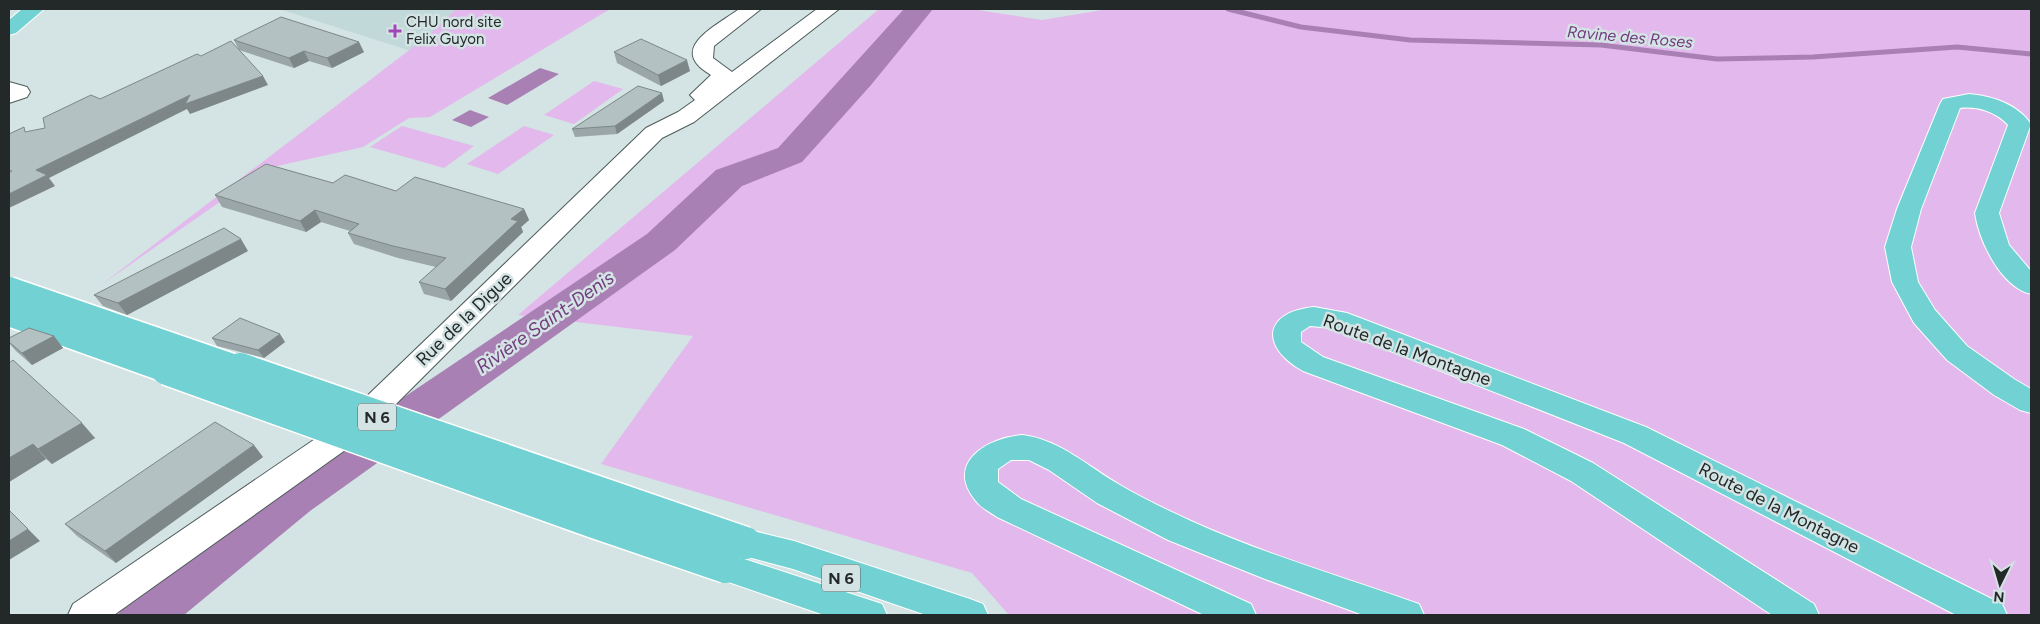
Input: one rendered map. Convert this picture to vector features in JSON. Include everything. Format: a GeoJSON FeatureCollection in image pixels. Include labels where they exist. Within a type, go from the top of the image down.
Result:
{"type":"FeatureCollection","features":[{"type":"Feature","properties":{"kind":"main road"},"geometry":{"type":"LineString","coordinates":[[10,28],[34,9]]}},
{"type":"Feature","properties":{"kind":"main road"},"geometry":{"type":"LineString","coordinates":[[2031,285],[2004,258],[1988,228],[1987,213],[2020,124],[2015,117],[1993,106],[1958,101],[1951,104],[1906,219],[1898,247],[1905,282],[1924,316],[1957,353],[2004,387],[2031,402]]}},
{"type":"Feature","properties":{"kind":"main road","name":"N 6"},"geometry":{"type":"LineString","coordinates":[[9,290],[736,555],[935,615]]}},
{"type":"Feature","properties":{"kind":"main road","name":"N 6"},"geometry":{"type":"LineString","coordinates":[[9,313],[585,519],[736,555],[869,615]]}},
{"type":"Feature","properties":{"kind":"main road","name":"Route de la Montagne"},"geometry":{"type":"LineString","coordinates":[[1801,615],[1582,472],[1513,437],[1313,364],[1294,352],[1287,344],[1286,334],[1290,325],[1299,318],[1314,316],[1337,320],[1635,435],[1989,615]]}},
{"type":"Feature","properties":{"kind":"main road"},"geometry":{"type":"LineString","coordinates":[[1238,615],[1009,508],[990,495],[982,483],[982,470],[988,459],[1000,451],[1014,447],[1029,447],[1043,452],[1110,495],[1174,528],[1312,583],[1406,615]]}},
{"type":"Feature","properties":{"kind":"main road"},"geometry":{"type":"LineString","coordinates":[[736,555],[833,615]]}},
{"type":"Feature","properties":{"kind":"main road"},"geometry":{"type":"LineString","coordinates":[[736,555],[794,555],[970,615]]}},
{"type":"Feature","properties":{"kind":"street"},"geometry":{"type":"LineString","coordinates":[[664,127],[674,116],[722,77],[722,72],[705,64],[702,58],[703,48],[706,43],[751,9]]}},
{"type":"Feature","properties":{"kind":"street","name":"Rue de la Digue"},"geometry":{"type":"LineString","coordinates":[[86,615],[351,430],[627,158],[664,127],[686,117],[829,9]]}},
{"type":"Feature","properties":{"kind":"street"},"geometry":{"type":"LineString","coordinates":[[9,88],[19,92],[9,97]]}},
{"type":"Feature","properties":{"kind":"shaded area","name":"CHU nord site Felix Guyon"},"geometry":{"type":"Polygon","coordinates":[[[279,9],[475,9],[411,51],[279,9]]]}},
{"type":"Feature","properties":{"kind":"shaded area"},"geometry":{"type":"Polygon","coordinates":[[[456,9],[610,9],[430,117],[409,118],[363,147],[268,168],[101,285],[429,35],[456,9]]]}},
{"type":"Feature","properties":{"kind":"shaded area"},"geometry":{"type":"Polygon","coordinates":[[[879,9],[971,9],[1042,20],[1109,9],[2031,9],[2031,615],[1009,615],[972,573],[601,464],[693,336],[518,315],[879,9]]]}},
{"type":"Feature","properties":{"kind":"shaded area"},"geometry":{"type":"Polygon","coordinates":[[[540,68],[559,74],[507,105],[488,98],[540,68]]]}},
{"type":"Feature","properties":{"kind":"shaded area"},"geometry":{"type":"Polygon","coordinates":[[[594,81],[623,89],[574,124],[544,115],[594,81]]]}},
{"type":"Feature","properties":{"kind":"shaded area"},"geometry":{"type":"Polygon","coordinates":[[[470,110],[489,117],[471,127],[452,120],[470,110]]]}},
{"type":"Feature","properties":{"kind":"shaded area"},"geometry":{"type":"Polygon","coordinates":[[[402,126],[474,146],[444,168],[370,147],[402,126]]]}},
{"type":"Feature","properties":{"kind":"shaded area"},"geometry":{"type":"Polygon","coordinates":[[[524,126],[554,135],[498,174],[467,164],[524,126]]]}},
{"type":"Feature","properties":{"kind":"building"},"geometry":{"type":"Polygon","coordinates":[[[281,17],[359,42],[327,58],[304,51],[289,58],[234,40],[281,17]]]}},
{"type":"Feature","properties":{"kind":"building"},"geometry":{"type":"Polygon","coordinates":[[[641,39],[687,60],[658,75],[614,52],[641,39]]]}},
{"type":"Feature","properties":{"kind":"building"},"geometry":{"type":"Polygon","coordinates":[[[231,41],[263,76],[185,104],[190,95],[36,170],[47,175],[9,194],[9,173],[12,171],[9,170],[9,134],[24,127],[25,132],[45,128],[43,118],[91,95],[100,99],[197,54],[201,56],[231,41]]]}},
{"type":"Feature","properties":{"kind":"building"},"geometry":{"type":"Polygon","coordinates":[[[638,86],[662,93],[615,126],[572,129],[638,86]]]}},
{"type":"Feature","properties":{"kind":"building"},"geometry":{"type":"Polygon","coordinates":[[[266,164],[333,183],[345,175],[396,191],[415,177],[524,209],[511,219],[518,221],[445,289],[419,282],[446,258],[348,233],[359,224],[315,210],[300,221],[215,195],[266,164]]]}},
{"type":"Feature","properties":{"kind":"building"},"geometry":{"type":"Polygon","coordinates":[[[224,228],[241,239],[118,303],[94,295],[224,228]]]}},
{"type":"Feature","properties":{"kind":"building"},"geometry":{"type":"Polygon","coordinates":[[[240,318],[280,334],[258,350],[212,338],[240,318]]]}},
{"type":"Feature","properties":{"kind":"building"},"geometry":{"type":"Polygon","coordinates":[[[29,328],[54,336],[22,353],[9,342],[9,338],[29,328]]]}},
{"type":"Feature","properties":{"kind":"building"},"geometry":{"type":"Polygon","coordinates":[[[13,360],[82,423],[38,449],[33,444],[9,458],[9,363],[13,360]]]}},
{"type":"Feature","properties":{"kind":"building"},"geometry":{"type":"Polygon","coordinates":[[[215,422],[254,445],[105,551],[65,524],[215,422]]]}},
{"type":"Feature","properties":{"kind":"building"},"geometry":{"type":"Polygon","coordinates":[[[9,510],[28,529],[9,541],[9,510]]]}},
{"type":"Feature","properties":{"kind":"waterway","name":"Rivière Saint-Denis"},"geometry":{"type":"LineString","coordinates":[[145,615],[293,497],[661,242],[729,178],[790,155],[919,9]]}},
{"type":"Feature","properties":{"kind":"waterway","name":"Ravine des Roses"},"geometry":{"type":"LineString","coordinates":[[1228,9],[1301,27],[1410,40],[1601,45],[1717,59],[1813,57],[1957,47],[2031,54]]}},
{"type":"Feature","properties":{"kind":"place","name":"CHU nord site Felix Guyon"},"geometry":{"type":"Point","coordinates":[395,31]}}]}
